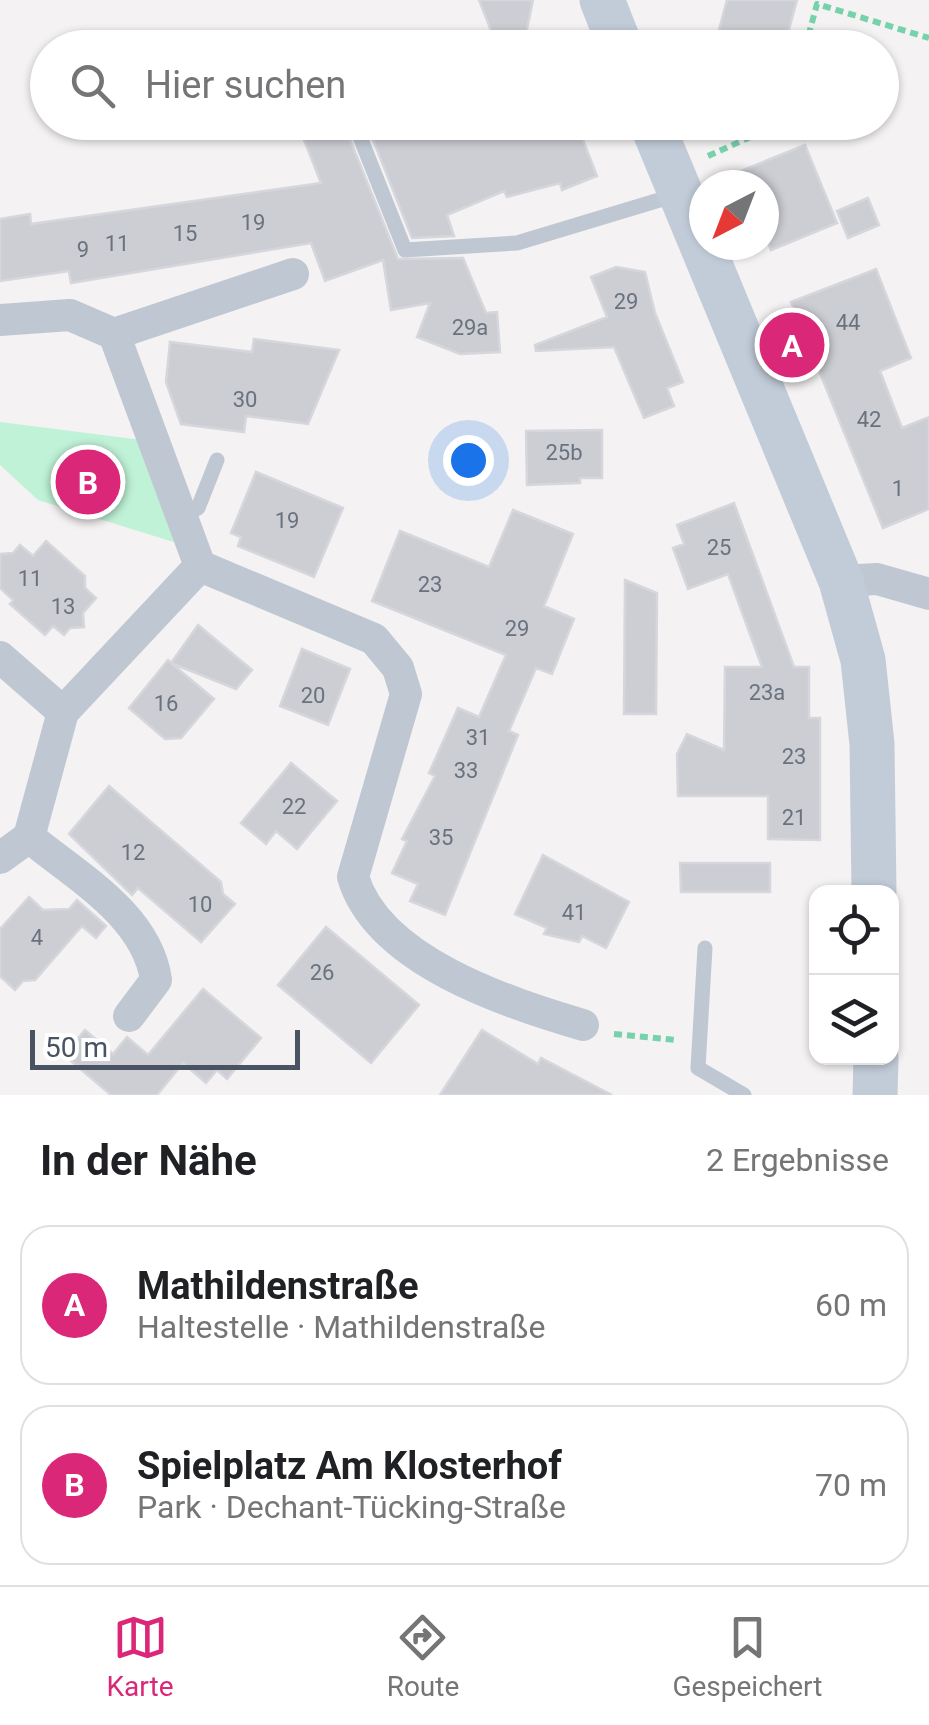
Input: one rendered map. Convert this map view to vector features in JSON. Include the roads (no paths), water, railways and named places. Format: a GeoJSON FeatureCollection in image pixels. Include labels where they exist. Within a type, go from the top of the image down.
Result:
{"type":"FeatureCollection","features":[{"type":"Feature","properties":{"kind":"street"},"geometry":{"type":"LineString","coordinates":[[602,0],[614,30]]}},
{"type":"Feature","properties":{"kind":"street"},"geometry":{"type":"LineString","coordinates":[[658,140],[842,581],[863,660],[872,744],[874,885]]}},
{"type":"Feature","properties":{"kind":"street"},"geometry":{"type":"LineString","coordinates":[[0,320],[70,315],[114,334],[294,274]]}},
{"type":"Feature","properties":{"kind":"street"},"geometry":{"type":"LineString","coordinates":[[114,334],[200,566],[374,639],[398,668],[406,694],[353,877],[360,901],[391,936],[494,998],[583,1025]]}},
{"type":"Feature","properties":{"kind":"street"},"geometry":{"type":"LineString","coordinates":[[0,858],[29,837],[63,712],[200,566]]}},
{"type":"Feature","properties":{"kind":"street"},"geometry":{"type":"LineString","coordinates":[[842,581],[877,579],[929,594]]}},
{"type":"Feature","properties":{"kind":"street"},"geometry":{"type":"LineString","coordinates":[[0,657],[63,712]]}},
{"type":"Feature","properties":{"kind":"street"},"geometry":{"type":"LineString","coordinates":[[29,837],[131,922],[152,952],[156,980],[130,1016]]}},
{"type":"Feature","properties":{"kind":"street"},"geometry":{"type":"LineString","coordinates":[[875,1095],[876,1065]]}},
{"type":"Feature","properties":{"kind":"lane"},"geometry":{"type":"LineString","coordinates":[[361,140],[405,250],[517,243],[675,182]]}},
{"type":"Feature","properties":{"kind":"lane"},"geometry":{"type":"LineString","coordinates":[[182,515],[198,508],[217,460]]}},
{"type":"Feature","properties":{"kind":"lane"},"geometry":{"type":"LineString","coordinates":[[705,948],[698,1068],[744,1095]]}},
{"type":"Feature","properties":{"kind":"place","name":"Mathildenstraße"},"geometry":{"type":"Point","coordinates":[792,345]}},
{"type":"Feature","properties":{"kind":"place","name":"Spielplatz Am Klosterhof"},"geometry":{"type":"Point","coordinates":[88,482]}}]}
